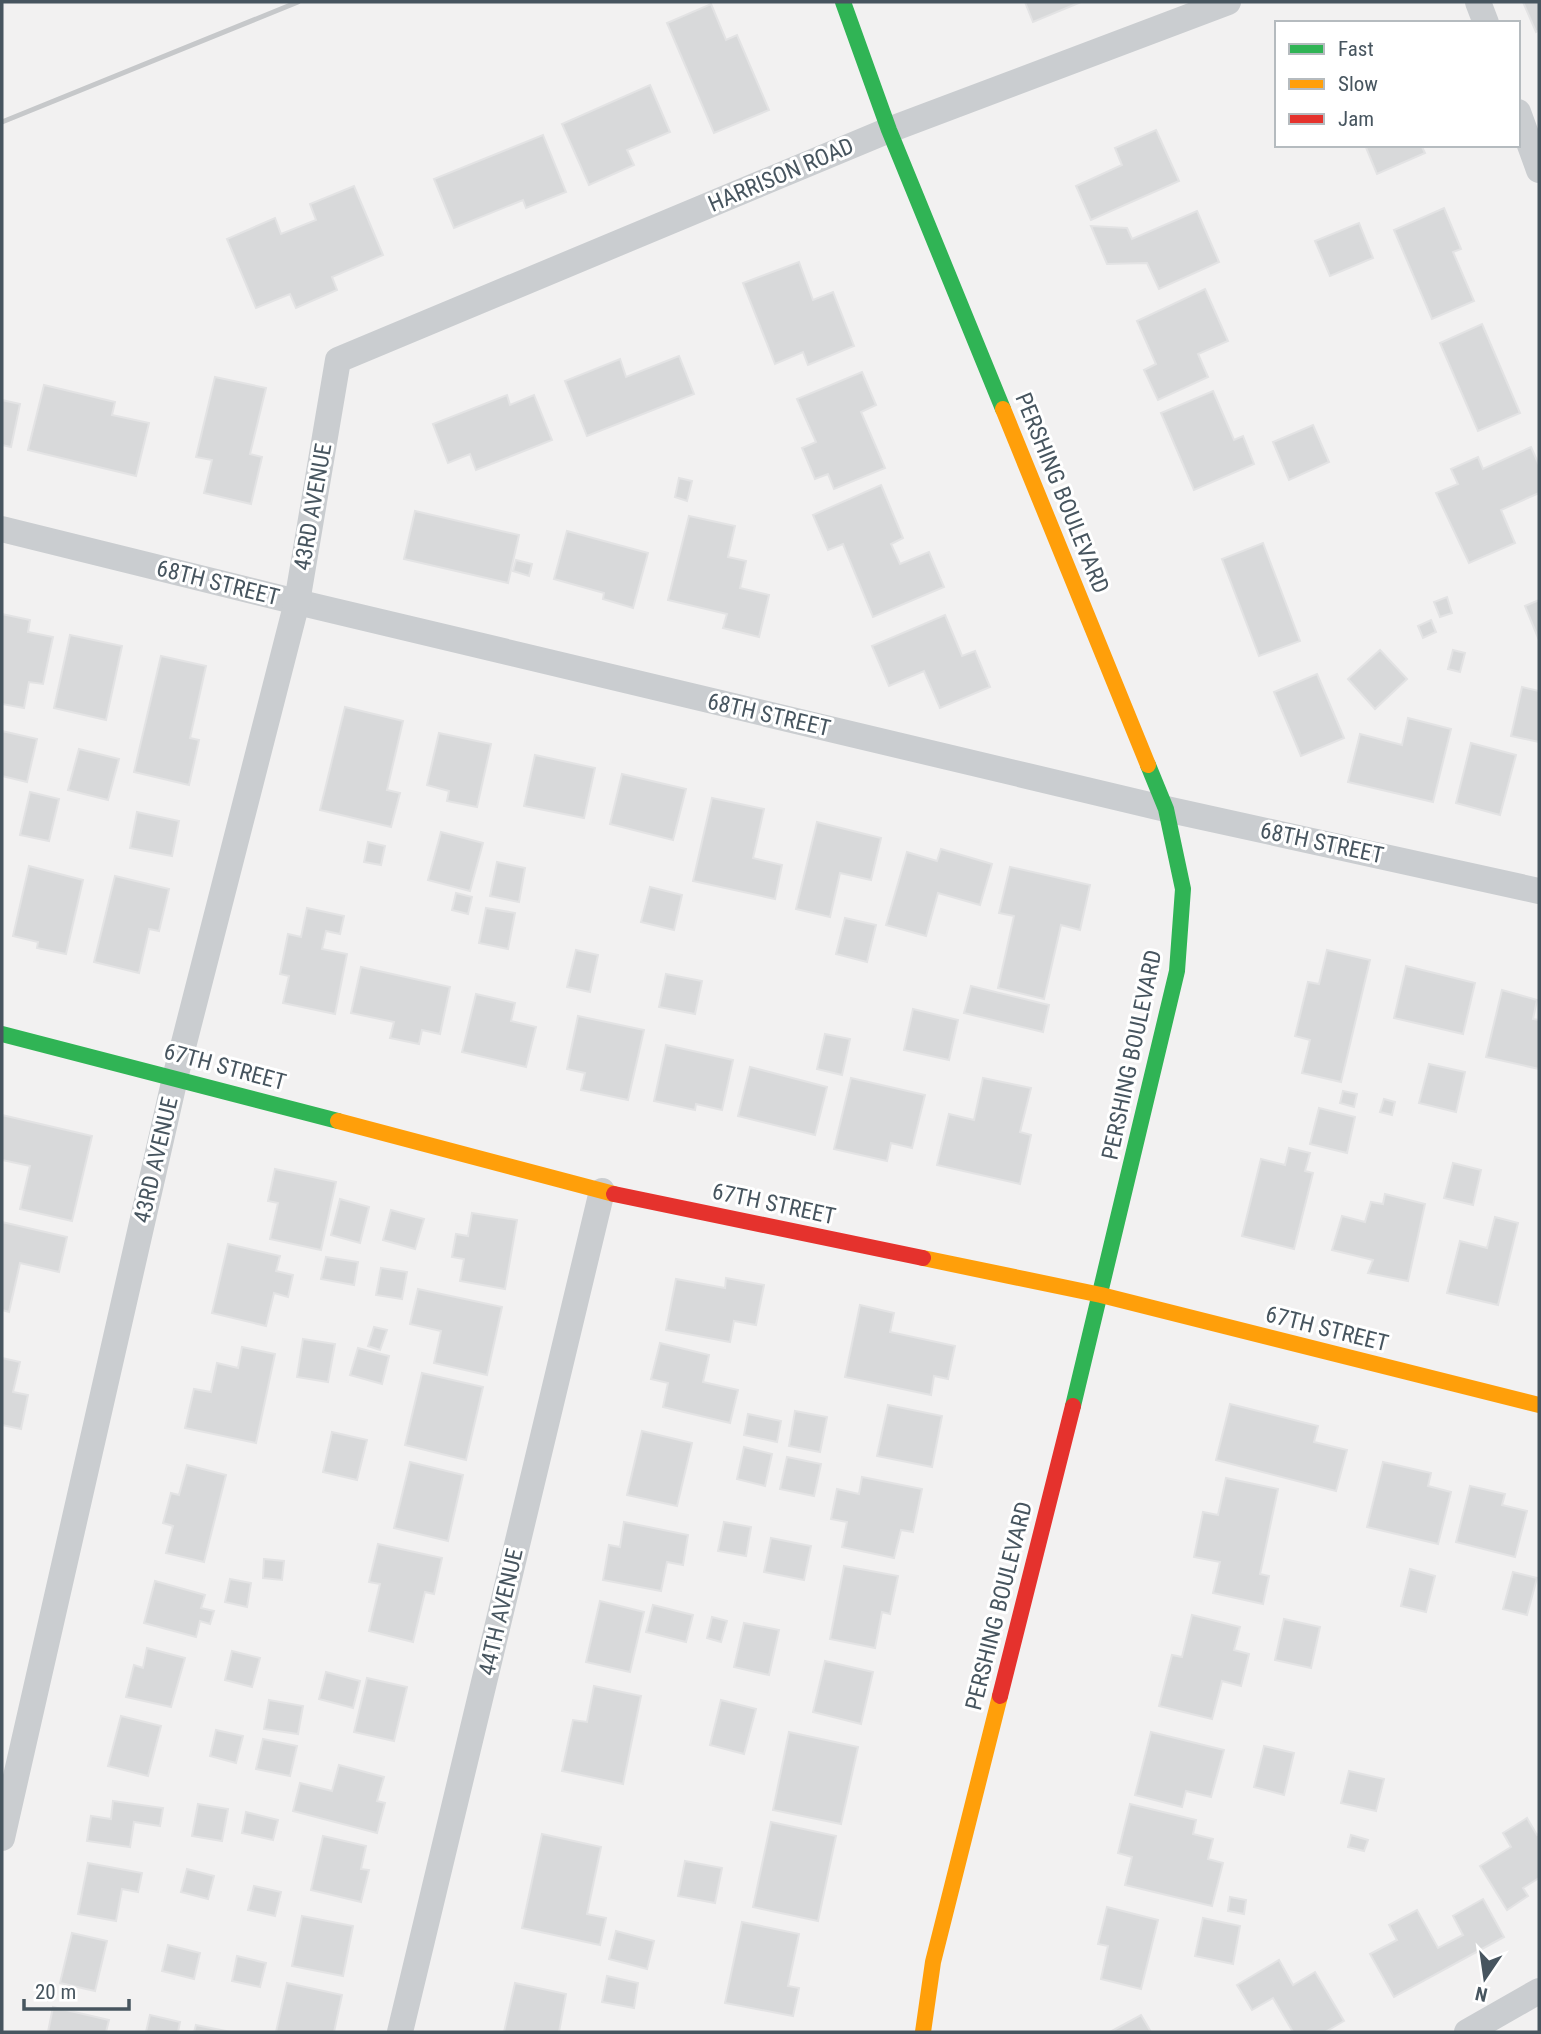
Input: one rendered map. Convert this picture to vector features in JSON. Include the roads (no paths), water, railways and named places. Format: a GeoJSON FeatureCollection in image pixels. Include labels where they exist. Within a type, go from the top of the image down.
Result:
{"type":"FeatureCollection","features":[{"type":"Feature","properties":{"kind":"street","name":"PERSHING BOULEVARD"},"geometry":{"type":"LineString","coordinates":[[843,2],[889,130],[1166,809],[1183,889],[1177,971],[1101,1296],[933,1962],[923,2032]]}},
{"type":"Feature","properties":{"kind":"street","name":"HARRISON ROAD"},"geometry":{"type":"LineString","coordinates":[[338,360],[889,130],[1228,2]]}},
{"type":"Feature","properties":{"kind":"street"},"geometry":{"type":"LineString","coordinates":[[1478,2],[1485,21]]}},
{"type":"Feature","properties":{"kind":"street"},"geometry":{"type":"LineString","coordinates":[[1520,118],[1539,170]]}},
{"type":"Feature","properties":{"kind":"street","name":"43RD AVENUE"},"geometry":{"type":"LineString","coordinates":[[2,1838],[175,1077],[297,602],[338,360]]}},
{"type":"Feature","properties":{"kind":"street","name":"68TH STREET"},"geometry":{"type":"LineString","coordinates":[[2,529],[1166,809],[1539,891]]}},
{"type":"Feature","properties":{"kind":"street","name":"67TH STREET"},"geometry":{"type":"LineString","coordinates":[[2,1034],[175,1077],[602,1191],[1101,1296],[1539,1405]]}},
{"type":"Feature","properties":{"kind":"street","name":"44TH AVENUE"},"geometry":{"type":"LineString","coordinates":[[400,2032],[602,1191]]}},
{"type":"Feature","properties":{"kind":"street"},"geometry":{"type":"LineString","coordinates":[[1467,2032],[1539,1991]]}},
{"type":"Feature","properties":{"kind":"railway"},"geometry":{"type":"LineString","coordinates":[[2,122],[298,2]]}}]}
